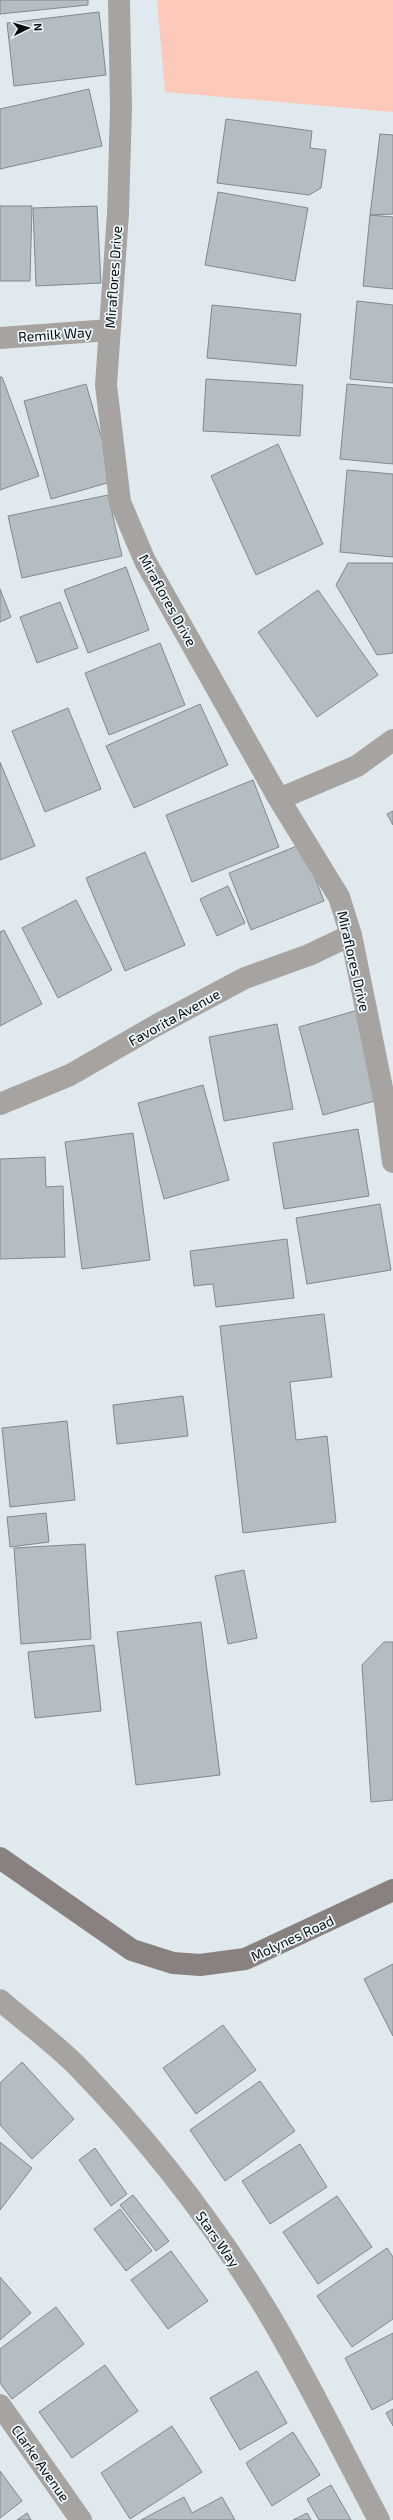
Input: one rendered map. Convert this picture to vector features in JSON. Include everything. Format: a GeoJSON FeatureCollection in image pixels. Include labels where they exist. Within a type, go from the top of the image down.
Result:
{"type":"FeatureCollection","features":[{"type":"Feature","properties":{"kind":"main road","name":"Molynes Road"},"geometry":{"type":"LineString","coordinates":[[0,1858],[132,1950],[180,1963],[200,1965],[245,1959],[393,1890]]}},
{"type":"Feature","properties":{"kind":"street","name":"Miraflores Drive"},"geometry":{"type":"LineString","coordinates":[[119,0],[119,176],[106,385],[120,502],[145,561],[279,799],[339,897],[351,935],[389,1103],[393,1162]]}},
{"type":"Feature","properties":{"kind":"street","name":"Remilk Way"},"geometry":{"type":"LineString","coordinates":[[0,338],[110,330]]}},
{"type":"Feature","properties":{"kind":"street"},"geometry":{"type":"LineString","coordinates":[[279,799],[357,766],[393,740]]}},
{"type":"Feature","properties":{"kind":"street","name":"Favorita Avenue"},"geometry":{"type":"LineString","coordinates":[[0,1104],[70,1076],[155,1026],[245,978],[309,955],[351,935]]}},
{"type":"Feature","properties":{"kind":"street","name":"Stars Way"},"geometry":{"type":"LineString","coordinates":[[0,2000],[76,2065],[141,2136],[186,2192],[270,2316],[380,2520]]}},
{"type":"Feature","properties":{"kind":"street","name":"Clarke Avenue"},"geometry":{"type":"LineString","coordinates":[[0,2405],[81,2520]]}},
{"type":"Feature","properties":{"kind":"shaded area"},"geometry":{"type":"Polygon","coordinates":[[[157,0],[393,0],[393,112],[165,92],[157,0]]]}},
{"type":"Feature","properties":{"kind":"building"},"geometry":{"type":"Polygon","coordinates":[[[0,0],[88,0],[88,5],[0,14],[0,0]]]}},
{"type":"Feature","properties":{"kind":"building"},"geometry":{"type":"Polygon","coordinates":[[[99,12],[106,75],[14,86],[7,23],[99,12]]]}},
{"type":"Feature","properties":{"kind":"building"},"geometry":{"type":"Polygon","coordinates":[[[89,89],[102,146],[0,169],[0,109],[89,89]]]}},
{"type":"Feature","properties":{"kind":"building"},"geometry":{"type":"Polygon","coordinates":[[[226,119],[312,131],[310,148],[326,150],[321,188],[309,195],[217,183],[226,119]]]}},
{"type":"Feature","properties":{"kind":"building"},"geometry":{"type":"Polygon","coordinates":[[[380,134],[393,135],[393,214],[370,215],[380,134]]]}},
{"type":"Feature","properties":{"kind":"building"},"geometry":{"type":"Polygon","coordinates":[[[218,192],[308,208],[295,281],[205,265],[218,192]]]}},
{"type":"Feature","properties":{"kind":"building"},"geometry":{"type":"Polygon","coordinates":[[[0,206],[32,206],[30,281],[0,281],[0,206]]]}},
{"type":"Feature","properties":{"kind":"building"},"geometry":{"type":"Polygon","coordinates":[[[97,206],[101,283],[36,286],[33,208],[97,206]]]}},
{"type":"Feature","properties":{"kind":"building"},"geometry":{"type":"Polygon","coordinates":[[[370,215],[393,217],[393,289],[363,286],[370,215]]]}},
{"type":"Feature","properties":{"kind":"building"},"geometry":{"type":"Polygon","coordinates":[[[357,301],[393,305],[393,383],[350,379],[357,301]]]}},
{"type":"Feature","properties":{"kind":"building"},"geometry":{"type":"Polygon","coordinates":[[[212,305],[301,314],[296,366],[207,358],[212,305]]]}},
{"type":"Feature","properties":{"kind":"building"},"geometry":{"type":"Polygon","coordinates":[[[0,377],[2,377],[39,476],[0,490],[0,377]]]}},
{"type":"Feature","properties":{"kind":"building"},"geometry":{"type":"Polygon","coordinates":[[[206,379],[303,385],[300,436],[203,431],[206,379]]]}},
{"type":"Feature","properties":{"kind":"building"},"geometry":{"type":"Polygon","coordinates":[[[86,384],[114,481],[51,499],[24,401],[86,384]]]}},
{"type":"Feature","properties":{"kind":"building"},"geometry":{"type":"Polygon","coordinates":[[[347,384],[393,388],[393,464],[340,459],[347,384]]]}},
{"type":"Feature","properties":{"kind":"building"},"geometry":{"type":"Polygon","coordinates":[[[278,444],[323,544],[256,575],[211,476],[278,444]]]}},
{"type":"Feature","properties":{"kind":"building"},"geometry":{"type":"Polygon","coordinates":[[[347,470],[393,474],[393,557],[340,552],[347,470]]]}},
{"type":"Feature","properties":{"kind":"building"},"geometry":{"type":"Polygon","coordinates":[[[108,495],[122,556],[22,578],[8,516],[108,495]]]}},
{"type":"Feature","properties":{"kind":"building"},"geometry":{"type":"Polygon","coordinates":[[[348,563],[393,563],[393,653],[377,655],[336,585],[348,563]]]}},
{"type":"Feature","properties":{"kind":"building"},"geometry":{"type":"Polygon","coordinates":[[[126,567],[149,630],[88,653],[64,590],[126,567]]]}},
{"type":"Feature","properties":{"kind":"building"},"geometry":{"type":"Polygon","coordinates":[[[0,589],[11,617],[0,622],[0,589]]]}},
{"type":"Feature","properties":{"kind":"building"},"geometry":{"type":"Polygon","coordinates":[[[318,590],[378,675],[317,717],[258,632],[318,590]]]}},
{"type":"Feature","properties":{"kind":"building"},"geometry":{"type":"Polygon","coordinates":[[[60,602],[78,648],[37,663],[20,617],[60,602]]]}},
{"type":"Feature","properties":{"kind":"building"},"geometry":{"type":"Polygon","coordinates":[[[160,643],[185,705],[109,735],[85,673],[160,643]]]}},
{"type":"Feature","properties":{"kind":"building"},"geometry":{"type":"Polygon","coordinates":[[[200,704],[228,765],[134,808],[106,746],[200,704]]]}},
{"type":"Feature","properties":{"kind":"building"},"geometry":{"type":"Polygon","coordinates":[[[68,708],[101,789],[45,812],[12,731],[68,708]]]}},
{"type":"Feature","properties":{"kind":"building"},"geometry":{"type":"Polygon","coordinates":[[[0,762],[35,846],[0,860],[0,762]]]}},
{"type":"Feature","properties":{"kind":"building"},"geometry":{"type":"Polygon","coordinates":[[[253,780],[279,847],[192,882],[166,815],[253,780]]]}},
{"type":"Feature","properties":{"kind":"building"},"geometry":{"type":"Polygon","coordinates":[[[393,811],[393,825],[387,814],[393,811]]]}},
{"type":"Feature","properties":{"kind":"building"},"geometry":{"type":"Polygon","coordinates":[[[302,844],[324,901],[251,930],[229,873],[302,844]]]}},
{"type":"Feature","properties":{"kind":"building"},"geometry":{"type":"Polygon","coordinates":[[[145,852],[185,945],[125,971],[86,878],[145,852]]]}},
{"type":"Feature","properties":{"kind":"building"},"geometry":{"type":"Polygon","coordinates":[[[228,886],[245,923],[217,936],[200,899],[228,886]]]}},
{"type":"Feature","properties":{"kind":"building"},"geometry":{"type":"Polygon","coordinates":[[[76,900],[112,970],[58,998],[22,928],[76,900]]]}},
{"type":"Feature","properties":{"kind":"building"},"geometry":{"type":"Polygon","coordinates":[[[4,930],[42,1004],[0,1026],[0,932],[4,930]]]}},
{"type":"Feature","properties":{"kind":"building"},"geometry":{"type":"Polygon","coordinates":[[[358,1010],[382,1099],[323,1115],[299,1027],[358,1010]]]}},
{"type":"Feature","properties":{"kind":"building"},"geometry":{"type":"Polygon","coordinates":[[[277,1024],[293,1109],[224,1121],[209,1037],[277,1024]]]}},
{"type":"Feature","properties":{"kind":"building"},"geometry":{"type":"Polygon","coordinates":[[[203,1085],[229,1180],[164,1199],[138,1103],[203,1085]]]}},
{"type":"Feature","properties":{"kind":"building"},"geometry":{"type":"Polygon","coordinates":[[[358,1129],[369,1196],[284,1209],[273,1143],[358,1129]]]}},
{"type":"Feature","properties":{"kind":"building"},"geometry":{"type":"Polygon","coordinates":[[[133,1133],[150,1260],[82,1269],[65,1142],[133,1133]]]}},
{"type":"Feature","properties":{"kind":"building"},"geometry":{"type":"Polygon","coordinates":[[[45,1157],[46,1187],[63,1186],[65,1257],[0,1259],[0,1159],[45,1157]]]}},
{"type":"Feature","properties":{"kind":"building"},"geometry":{"type":"Polygon","coordinates":[[[380,1204],[391,1270],[307,1284],[296,1218],[380,1204]]]}},
{"type":"Feature","properties":{"kind":"building"},"geometry":{"type":"Polygon","coordinates":[[[287,1239],[294,1298],[216,1307],[213,1284],[194,1286],[190,1251],[287,1239]]]}},
{"type":"Feature","properties":{"kind":"building"},"geometry":{"type":"Polygon","coordinates":[[[324,1314],[332,1377],[290,1382],[296,1440],[327,1436],[336,1522],[243,1533],[220,1326],[324,1314]]]}},
{"type":"Feature","properties":{"kind":"building"},"geometry":{"type":"Polygon","coordinates":[[[183,1396],[188,1436],[117,1444],[113,1405],[183,1396]]]}},
{"type":"Feature","properties":{"kind":"building"},"geometry":{"type":"Polygon","coordinates":[[[67,1421],[75,1500],[10,1507],[2,1428],[67,1421]]]}},
{"type":"Feature","properties":{"kind":"building"},"geometry":{"type":"Polygon","coordinates":[[[46,1513],[49,1542],[10,1547],[7,1517],[46,1513]]]}},
{"type":"Feature","properties":{"kind":"building"},"geometry":{"type":"Polygon","coordinates":[[[85,1544],[91,1639],[21,1644],[14,1548],[85,1544]]]}},
{"type":"Feature","properties":{"kind":"building"},"geometry":{"type":"Polygon","coordinates":[[[244,1570],[257,1638],[228,1644],[215,1576],[244,1570]]]}},
{"type":"Feature","properties":{"kind":"building"},"geometry":{"type":"Polygon","coordinates":[[[201,1622],[220,1775],[136,1785],[117,1632],[201,1622]]]}},
{"type":"Feature","properties":{"kind":"building"},"geometry":{"type":"Polygon","coordinates":[[[384,1642],[393,1642],[393,1800],[371,1802],[362,1665],[384,1642]]]}},
{"type":"Feature","properties":{"kind":"building"},"geometry":{"type":"Polygon","coordinates":[[[94,1645],[101,1711],[35,1718],[28,1652],[94,1645]]]}},
{"type":"Feature","properties":{"kind":"building"},"geometry":{"type":"Polygon","coordinates":[[[393,1964],[393,2036],[364,1979],[393,1964]]]}},
{"type":"Feature","properties":{"kind":"building"},"geometry":{"type":"Polygon","coordinates":[[[223,2025],[256,2070],[196,2114],[163,2068],[223,2025]]]}},
{"type":"Feature","properties":{"kind":"building"},"geometry":{"type":"Polygon","coordinates":[[[22,2062],[74,2119],[32,2159],[0,2125],[0,2083],[22,2062]]]}},
{"type":"Feature","properties":{"kind":"building"},"geometry":{"type":"Polygon","coordinates":[[[260,2081],[295,2131],[225,2181],[190,2130],[260,2081]]]}},
{"type":"Feature","properties":{"kind":"building"},"geometry":{"type":"Polygon","coordinates":[[[0,2142],[32,2168],[0,2210],[0,2142]]]}},
{"type":"Feature","properties":{"kind":"building"},"geometry":{"type":"Polygon","coordinates":[[[300,2144],[327,2187],[270,2224],[242,2181],[300,2144]]]}},
{"type":"Feature","properties":{"kind":"building"},"geometry":{"type":"Polygon","coordinates":[[[95,2148],[127,2194],[111,2206],[79,2160],[95,2148]]]}},
{"type":"Feature","properties":{"kind":"building"},"geometry":{"type":"Polygon","coordinates":[[[133,2195],[169,2241],[156,2251],[120,2205],[133,2195]]]}},
{"type":"Feature","properties":{"kind":"building"},"geometry":{"type":"Polygon","coordinates":[[[337,2196],[372,2247],[318,2284],[283,2232],[337,2196]]]}},
{"type":"Feature","properties":{"kind":"building"},"geometry":{"type":"Polygon","coordinates":[[[120,2209],[152,2251],[126,2271],[94,2229],[120,2209]]]}},
{"type":"Feature","properties":{"kind":"building"},"geometry":{"type":"Polygon","coordinates":[[[387,2248],[393,2257],[393,2319],[352,2347],[317,2296],[387,2248]]]}},
{"type":"Feature","properties":{"kind":"building"},"geometry":{"type":"Polygon","coordinates":[[[171,2251],[208,2301],[168,2329],[131,2280],[171,2251]]]}},
{"type":"Feature","properties":{"kind":"building"},"geometry":{"type":"Polygon","coordinates":[[[0,2277],[31,2313],[0,2340],[0,2277]]]}},
{"type":"Feature","properties":{"kind":"building"},"geometry":{"type":"Polygon","coordinates":[[[56,2307],[84,2344],[12,2399],[0,2383],[0,2349],[56,2307]]]}},
{"type":"Feature","properties":{"kind":"building"},"geometry":{"type":"Polygon","coordinates":[[[393,2333],[393,2399],[372,2410],[345,2358],[393,2333]]]}},
{"type":"Feature","properties":{"kind":"building"},"geometry":{"type":"Polygon","coordinates":[[[105,2365],[138,2411],[72,2458],[39,2412],[105,2365]]]}},
{"type":"Feature","properties":{"kind":"building"},"geometry":{"type":"Polygon","coordinates":[[[257,2371],[287,2423],[240,2450],[210,2398],[257,2371]]]}},
{"type":"Feature","properties":{"kind":"building"},"geometry":{"type":"Polygon","coordinates":[[[393,2409],[393,2426],[386,2413],[393,2409]]]}},
{"type":"Feature","properties":{"kind":"building"},"geometry":{"type":"Polygon","coordinates":[[[172,2426],[202,2472],[130,2519],[101,2473],[172,2426]]]}},
{"type":"Feature","properties":{"kind":"building"},"geometry":{"type":"Polygon","coordinates":[[[293,2432],[320,2475],[272,2506],[246,2463],[293,2432]]]}},
{"type":"Feature","properties":{"kind":"building"},"geometry":{"type":"Polygon","coordinates":[[[0,2471],[22,2501],[0,2518],[0,2471]]]}},
{"type":"Feature","properties":{"kind":"building"},"geometry":{"type":"Polygon","coordinates":[[[331,2485],[351,2520],[319,2520],[307,2499],[331,2485]]]}},
{"type":"Feature","properties":{"kind":"building"},"geometry":{"type":"Polygon","coordinates":[[[184,2497],[192,2513],[222,2497],[235,2520],[141,2520],[184,2497]]]}},
{"type":"Feature","properties":{"kind":"building"},"geometry":{"type":"Polygon","coordinates":[[[27,2513],[31,2520],[17,2520],[27,2513]]]}},
{"type":"Feature","properties":{"kind":"building"},"geometry":{"type":"Polygon","coordinates":[[[307,2513],[311,2520],[293,2520],[307,2513]]]}}]}
